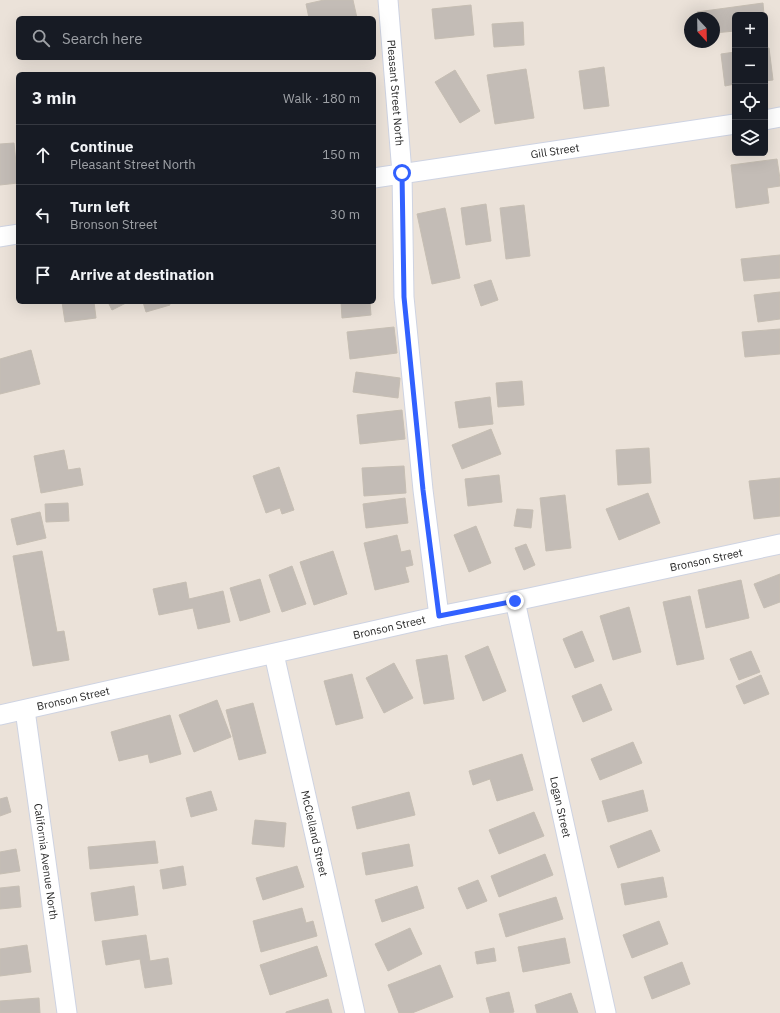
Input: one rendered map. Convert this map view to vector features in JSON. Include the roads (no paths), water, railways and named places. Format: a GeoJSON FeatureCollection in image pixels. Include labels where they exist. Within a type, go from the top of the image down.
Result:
{"type":"FeatureCollection","features":[{"type":"Feature","properties":{"kind":"street","name":"Pleasant Street North"},"geometry":{"type":"LineString","coordinates":[[388,0],[402,173],[404,297],[423,490],[439,616]]}},
{"type":"Feature","properties":{"kind":"street"},"geometry":{"type":"LineString","coordinates":[[768,119],[780,117]]}},
{"type":"Feature","properties":{"kind":"street","name":"Gill Street"},"geometry":{"type":"LineString","coordinates":[[376,178],[732,124]]}},
{"type":"Feature","properties":{"kind":"street"},"geometry":{"type":"LineString","coordinates":[[0,237],[16,234]]}},
{"type":"Feature","properties":{"kind":"street","name":"Bronson Street"},"geometry":{"type":"LineString","coordinates":[[0,715],[439,616],[780,544]]}},
{"type":"Feature","properties":{"kind":"street","name":"Logan Street"},"geometry":{"type":"LineString","coordinates":[[515,601],[606,1013]]}},
{"type":"Feature","properties":{"kind":"street","name":"McClelland Street"},"geometry":{"type":"LineString","coordinates":[[274,654],[354,1013]]}},
{"type":"Feature","properties":{"kind":"street","name":"California Avenue North"},"geometry":{"type":"LineString","coordinates":[[25,710],[67,1013]]}}]}
